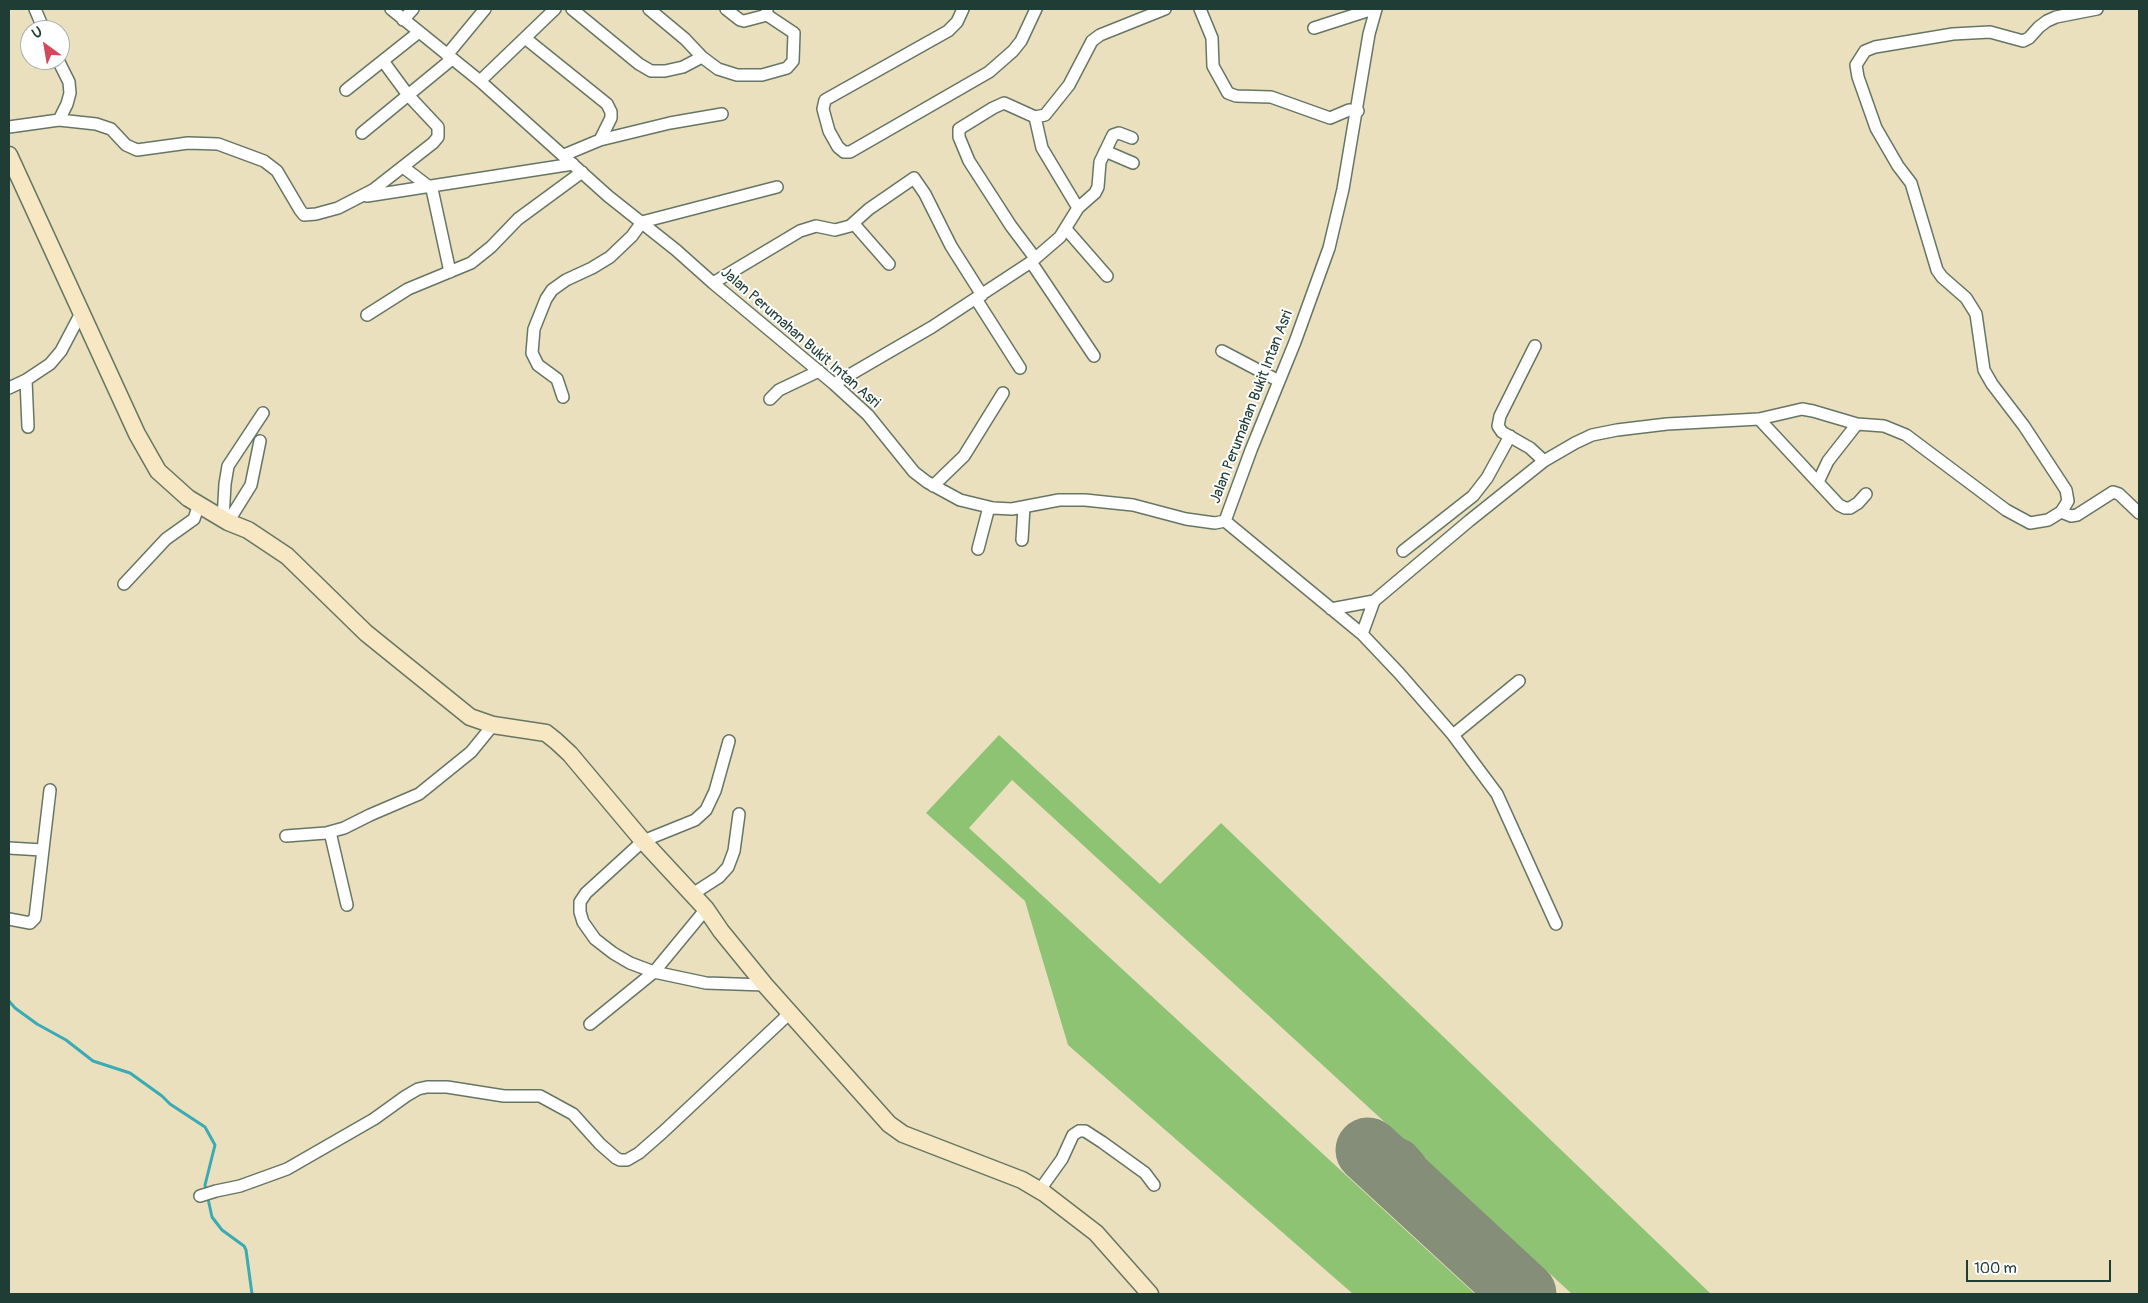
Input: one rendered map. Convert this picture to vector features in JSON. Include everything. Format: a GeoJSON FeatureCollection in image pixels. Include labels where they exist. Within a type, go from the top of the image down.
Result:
{"type":"FeatureCollection","features":[{"type":"Feature","properties":{"kind":"street","name":"Jalan Perumahan Bukit Intan Asri"},"geometry":{"type":"LineString","coordinates":[[391,9],[480,81],[578,168],[834,384],[880,428],[914,472],[933,486],[960,500],[988,507],[1012,509],[1059,500],[1085,500],[1133,505],[1199,521],[1225,521],[1329,248],[1343,189],[1358,111],[1369,34],[1375,9]]}},
{"type":"Feature","properties":{"kind":"street"},"geometry":{"type":"LineString","coordinates":[[403,20],[413,9]]}},
{"type":"Feature","properties":{"kind":"street"},"geometry":{"type":"LineString","coordinates":[[362,133],[408,95],[449,57],[485,9]]}},
{"type":"Feature","properties":{"kind":"street"},"geometry":{"type":"LineString","coordinates":[[480,81],[555,9]]}},
{"type":"Feature","properties":{"kind":"street"},"geometry":{"type":"LineString","coordinates":[[572,9],[622,51],[651,71],[665,71],[683,67],[702,58]]}},
{"type":"Feature","properties":{"kind":"street"},"geometry":{"type":"LineString","coordinates":[[649,9],[685,40],[702,58],[718,69],[737,75],[762,75],[787,68],[793,61],[794,33],[767,12],[740,20],[726,9]]}},
{"type":"Feature","properties":{"kind":"street"},"geometry":{"type":"LineString","coordinates":[[963,9],[957,22],[948,31],[825,100],[823,109],[829,131],[838,147],[844,152],[850,152],[989,72],[1013,52],[1021,41],[1036,9]]}},
{"type":"Feature","properties":{"kind":"street"},"geometry":{"type":"LineString","coordinates":[[1094,356],[969,161],[958,134],[961,127],[1001,104],[1010,104],[1035,117],[1045,115],[1078,71],[1092,42],[1100,35],[1166,9]]}},
{"type":"Feature","properties":{"kind":"street"},"geometry":{"type":"LineString","coordinates":[[1200,9],[1212,38],[1213,66],[1228,92],[1236,96],[1271,96],[1330,118],[1349,110],[1358,111]]}},
{"type":"Feature","properties":{"kind":"street"},"geometry":{"type":"LineString","coordinates":[[1314,28],[1375,9]]}},
{"type":"Feature","properties":{"kind":"street"},"geometry":{"type":"LineString","coordinates":[[1331,609],[1374,601],[1544,461],[1592,435],[1617,430],[1667,424],[1759,419],[1802,409],[1857,424],[1884,426],[1906,435],[2006,510],[2027,522],[2041,523],[2061,512],[2068,501],[2066,490],[1984,370],[1976,314],[1966,298],[1942,277],[1937,270],[1911,182],[1898,166],[1876,128],[1858,77],[1856,65],[1864,51],[1875,47],[1953,34],[1990,32],[2023,41],[2029,38],[2046,21],[2056,17],[2097,9]]}},
{"type":"Feature","properties":{"kind":"street"},"geometry":{"type":"LineString","coordinates":[[346,90],[419,32]]}},
{"type":"Feature","properties":{"kind":"street"},"geometry":{"type":"LineString","coordinates":[[525,38],[607,104],[611,112],[611,118],[600,140]]}},
{"type":"Feature","properties":{"kind":"street"},"geometry":{"type":"LineString","coordinates":[[9,127],[59,120],[96,124],[111,129],[126,145],[137,150],[188,143],[218,144],[264,161],[277,171],[304,215],[338,208],[373,190],[433,143],[438,134],[438,127],[408,95],[383,61]]}},
{"type":"Feature","properties":{"kind":"street"},"geometry":{"type":"LineString","coordinates":[[59,120],[70,93],[69,82],[63,70]]}},
{"type":"Feature","properties":{"kind":"street"},"geometry":{"type":"LineString","coordinates":[[564,155],[600,140],[670,122],[722,114]]}},
{"type":"Feature","properties":{"kind":"street"},"geometry":{"type":"LineString","coordinates":[[1035,117],[1042,148],[1078,208]]}},
{"type":"Feature","properties":{"kind":"street"},"geometry":{"type":"LineString","coordinates":[[834,384],[932,327],[1033,260],[1056,241],[1066,229],[1078,208],[1097,190],[1100,162],[1112,137],[1116,133],[1132,138]]}},
{"type":"Feature","properties":{"kind":"street"},"geometry":{"type":"LineString","coordinates":[[1105,151],[1133,162]]}},
{"type":"Feature","properties":{"kind":"street"},"geometry":{"type":"LineString","coordinates":[[9,155],[80,314],[137,434],[158,471],[196,503],[248,530],[287,556],[366,633],[470,717],[493,725],[546,733],[556,741],[570,754],[643,842],[706,909],[721,931],[765,985],[889,1124],[903,1134],[1022,1180],[1039,1190],[1096,1233],[1150,1294]]}},
{"type":"Feature","properties":{"kind":"street"},"geometry":{"type":"LineString","coordinates":[[402,166],[427,185],[433,192],[450,272]]}},
{"type":"Feature","properties":{"kind":"street"},"geometry":{"type":"LineString","coordinates":[[360,197],[427,185],[578,168]]}},
{"type":"Feature","properties":{"kind":"street"},"geometry":{"type":"LineString","coordinates":[[367,315],[408,289],[450,272],[480,257],[518,219],[578,168]]}},
{"type":"Feature","properties":{"kind":"street"},"geometry":{"type":"LineString","coordinates":[[713,283],[800,231],[816,226],[841,230],[854,224],[869,209],[914,178],[925,194],[950,246],[1020,368]]}},
{"type":"Feature","properties":{"kind":"street"},"geometry":{"type":"LineString","coordinates":[[563,397],[556,379],[540,367],[533,357],[534,329],[541,310],[552,290],[566,280],[610,257],[632,236],[642,222],[777,187]]}},
{"type":"Feature","properties":{"kind":"street"},"geometry":{"type":"LineString","coordinates":[[854,224],[889,264]]}},
{"type":"Feature","properties":{"kind":"street"},"geometry":{"type":"LineString","coordinates":[[1066,229],[1107,276]]}},
{"type":"Feature","properties":{"kind":"street"},"geometry":{"type":"LineString","coordinates":[[9,388],[26,380],[50,364],[66,343],[80,314]]}},
{"type":"Feature","properties":{"kind":"street"},"geometry":{"type":"LineString","coordinates":[[1535,346],[1499,420],[1500,431],[1530,448],[1544,461]]}},
{"type":"Feature","properties":{"kind":"street"},"geometry":{"type":"LineString","coordinates":[[1222,352],[1279,381]]}},
{"type":"Feature","properties":{"kind":"street"},"geometry":{"type":"LineString","coordinates":[[770,399],[779,390],[819,371]]}},
{"type":"Feature","properties":{"kind":"street"},"geometry":{"type":"LineString","coordinates":[[26,380],[28,427]]}},
{"type":"Feature","properties":{"kind":"street"},"geometry":{"type":"LineString","coordinates":[[933,486],[964,456],[1002,393]]}},
{"type":"Feature","properties":{"kind":"street"},"geometry":{"type":"LineString","coordinates":[[226,520],[228,466],[262,413]]}},
{"type":"Feature","properties":{"kind":"street"},"geometry":{"type":"LineString","coordinates":[[1759,419],[1835,502],[1845,508],[1855,506],[1866,494]]}},
{"type":"Feature","properties":{"kind":"street"},"geometry":{"type":"LineString","coordinates":[[1818,482],[1828,461],[1857,424]]}},
{"type":"Feature","properties":{"kind":"street"},"geometry":{"type":"LineString","coordinates":[[1403,551],[1473,496],[1488,478],[1510,436]]}},
{"type":"Feature","properties":{"kind":"street"},"geometry":{"type":"LineString","coordinates":[[226,520],[251,485],[260,441]]}},
{"type":"Feature","properties":{"kind":"street"},"geometry":{"type":"LineString","coordinates":[[2061,512],[2071,516],[2077,515],[2113,492],[2119,494],[2139,513]]}},
{"type":"Feature","properties":{"kind":"street"},"geometry":{"type":"LineString","coordinates":[[124,584],[166,539],[194,519],[197,510],[196,503]]}},
{"type":"Feature","properties":{"kind":"street"},"geometry":{"type":"LineString","coordinates":[[978,549],[988,507]]}},
{"type":"Feature","properties":{"kind":"street"},"geometry":{"type":"LineString","coordinates":[[1022,540],[1024,507]]}},
{"type":"Feature","properties":{"kind":"street"},"geometry":{"type":"LineString","coordinates":[[1458,509],[1469,521]]}},
{"type":"Feature","properties":{"kind":"street"},"geometry":{"type":"LineString","coordinates":[[1225,521],[1362,634],[1453,735],[1497,794],[1556,924]]}},
{"type":"Feature","properties":{"kind":"street"},"geometry":{"type":"LineString","coordinates":[[1362,634],[1374,601]]}},
{"type":"Feature","properties":{"kind":"street"},"geometry":{"type":"LineString","coordinates":[[1453,735],[1519,681]]}},
{"type":"Feature","properties":{"kind":"street"},"geometry":{"type":"LineString","coordinates":[[286,836],[330,832],[344,828],[419,794],[471,752],[493,725]]}},
{"type":"Feature","properties":{"kind":"street"},"geometry":{"type":"LineString","coordinates":[[729,741],[715,791],[706,810],[695,820],[643,842],[590,890],[583,897],[579,906],[583,922],[595,939],[604,947],[630,963],[654,972],[706,983],[765,985]]}},
{"type":"Feature","properties":{"kind":"street"},"geometry":{"type":"LineString","coordinates":[[9,919],[28,922],[34,920],[50,790]]}},
{"type":"Feature","properties":{"kind":"street"},"geometry":{"type":"LineString","coordinates":[[691,895],[719,877],[728,867],[734,851],[738,814]]}},
{"type":"Feature","properties":{"kind":"street"},"geometry":{"type":"LineString","coordinates":[[330,832],[347,905]]}},
{"type":"Feature","properties":{"kind":"street"},"geometry":{"type":"LineString","coordinates":[[9,848],[42,850]]}},
{"type":"Feature","properties":{"kind":"street"},"geometry":{"type":"LineString","coordinates":[[590,1024],[654,972],[706,909]]}},
{"type":"Feature","properties":{"kind":"street"},"geometry":{"type":"LineString","coordinates":[[200,1196],[277,1174],[374,1119],[418,1089],[437,1086],[504,1096],[540,1096],[573,1114],[606,1150],[620,1160],[627,1160],[639,1153],[663,1132],[791,1012]]}},
{"type":"Feature","properties":{"kind":"street"},"geometry":{"type":"LineString","coordinates":[[1039,1190],[1062,1159],[1073,1135],[1079,1131],[1085,1131],[1102,1142],[1145,1173],[1154,1185]]}},
{"type":"Feature","properties":{"kind":"green space"},"geometry":{"type":"Polygon","coordinates":[[[999,735],[1160,884],[1221,823],[1711,1294],[1572,1294],[1012,780],[969,828],[1475,1294],[1353,1294],[1068,1045],[1025,901],[926,813],[999,735]]]}},
{"type":"Feature","properties":{"kind":"waterway"},"geometry":{"type":"LineString","coordinates":[[9,1001],[15,1008],[37,1024],[66,1040],[93,1061],[130,1073],[170,1104],[205,1127],[215,1145],[205,1185],[212,1217],[222,1230],[244,1246],[252,1294]]}},
{"type":"Feature","properties":{"kind":"taxiway"},"geometry":{"type":"LineString","coordinates":[[1432,1209],[1422,1195],[1413,1163],[1404,1153],[1389,1149],[1375,1157],[1371,1168],[1371,1176],[1375,1182],[1442,1218]]}},
{"type":"Feature","properties":{"kind":"runway"},"geometry":{"type":"LineString","coordinates":[[1368,1150],[1524,1294]]}}]}
